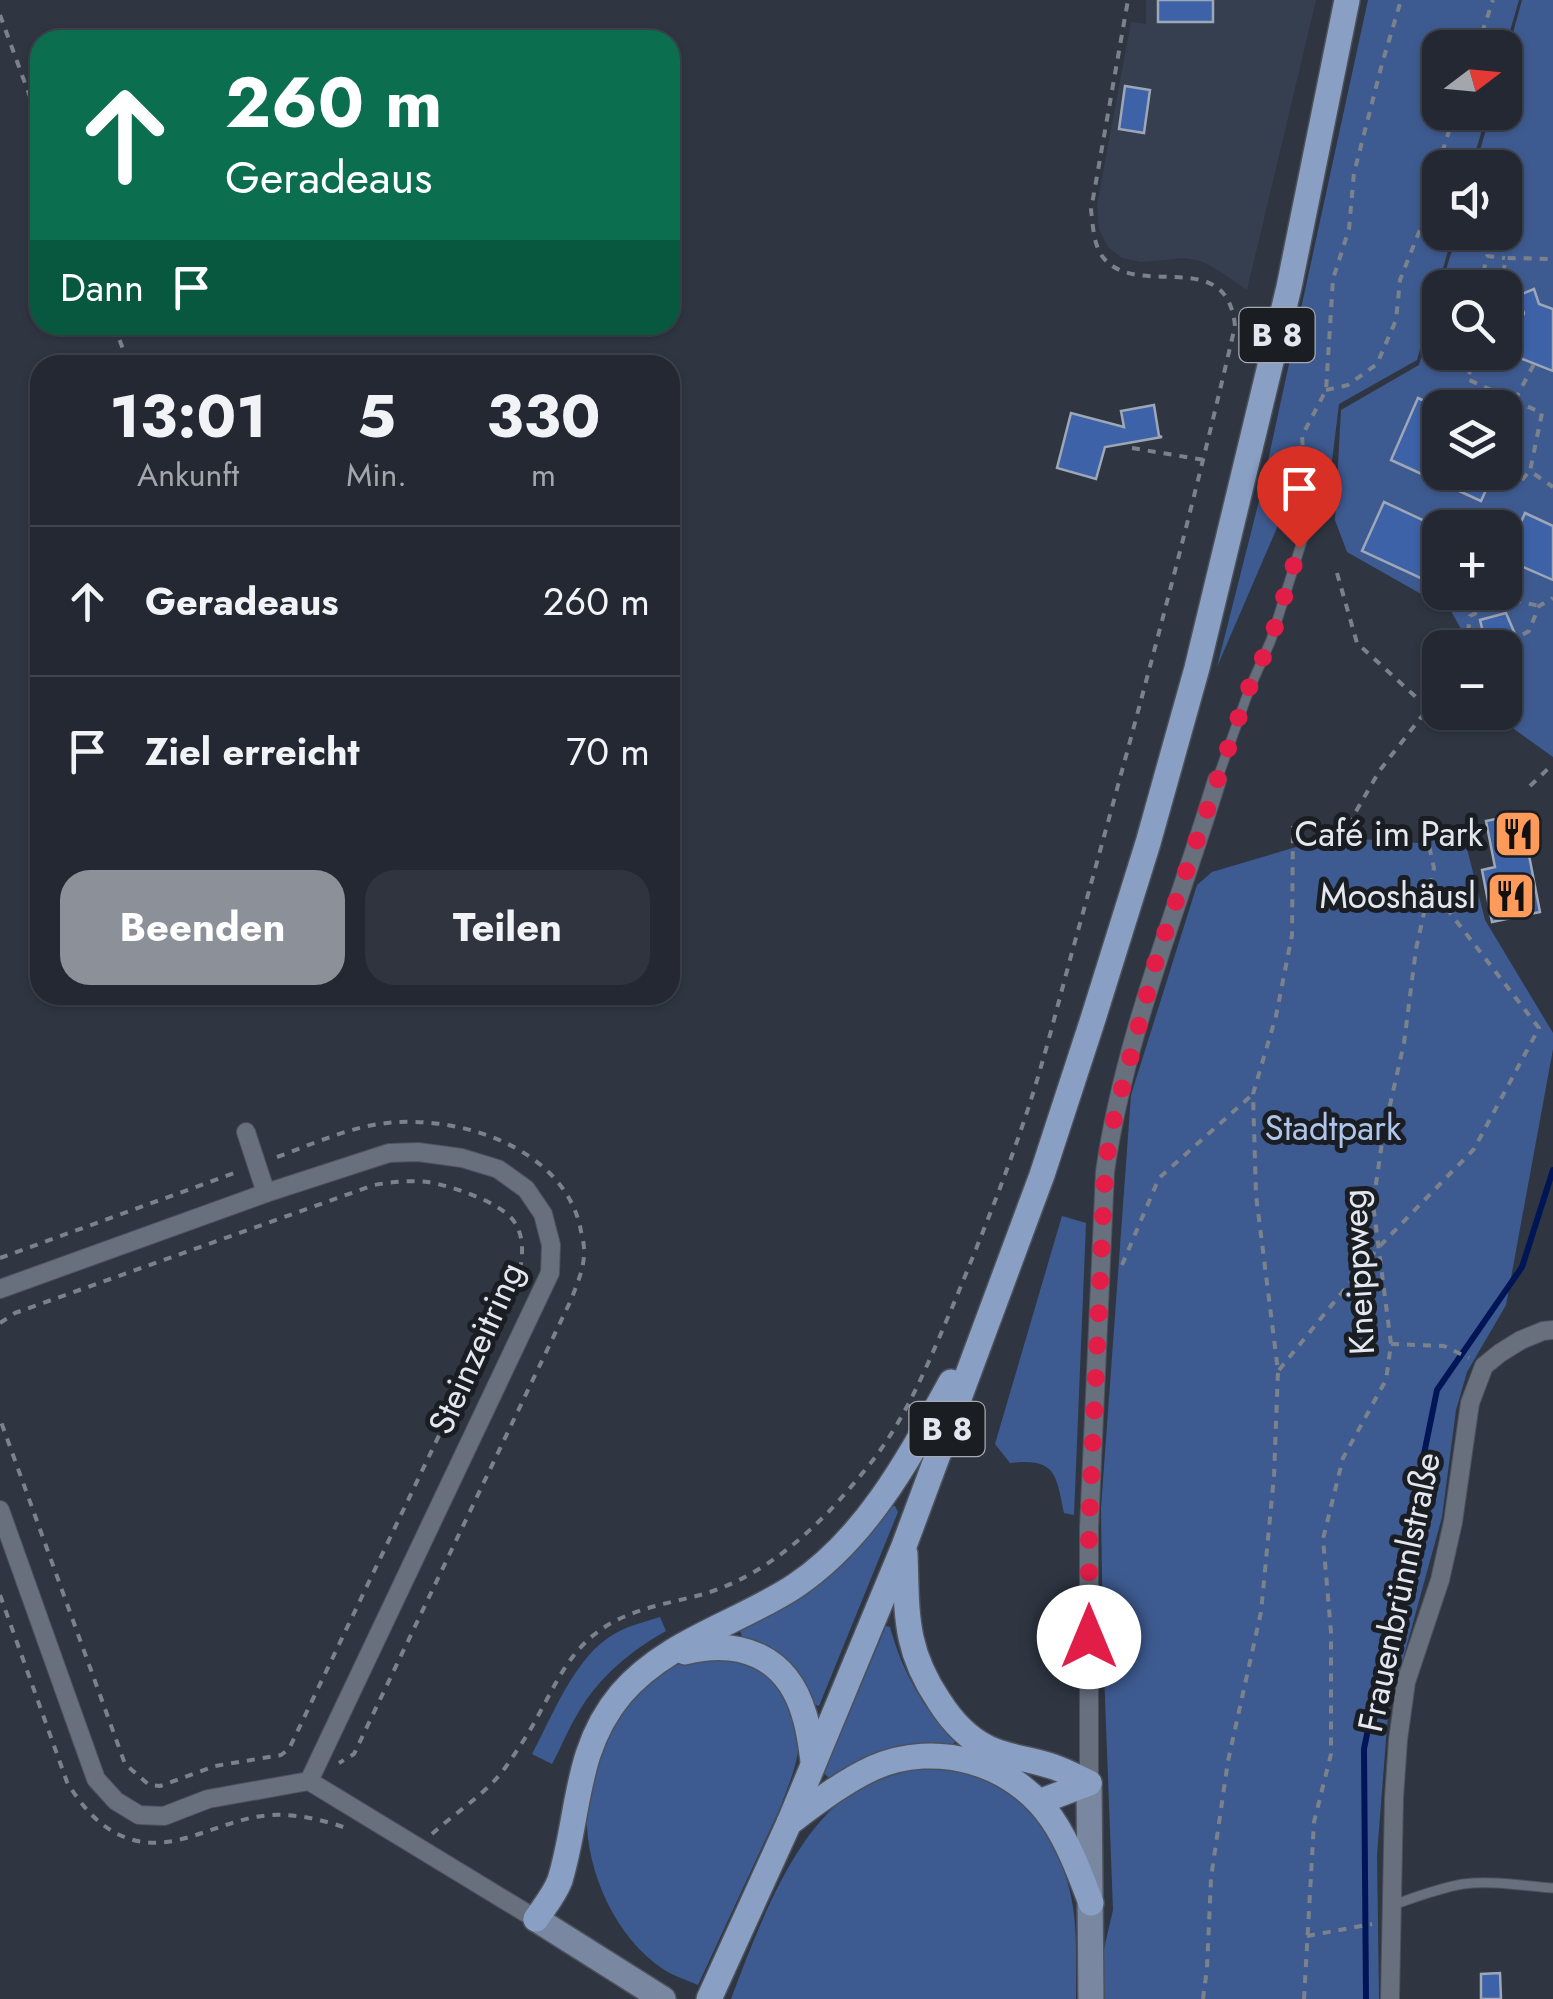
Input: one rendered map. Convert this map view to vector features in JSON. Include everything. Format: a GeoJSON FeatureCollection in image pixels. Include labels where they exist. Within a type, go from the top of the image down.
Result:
{"type":"FeatureCollection","features":[{"type":"Feature","properties":{"kind":"main road","name":"B 8"},"geometry":{"type":"LineString","coordinates":[[710,1996],[789,1823],[904,1546],[1042,1175],[1093,1018],[1148,844],[1197,668],[1288,287],[1346,0]]}},
{"type":"Feature","properties":{"kind":"main road"},"geometry":{"type":"LineString","coordinates":[[536,1919],[559,1883],[591,1740],[620,1695],[666,1657],[794,1587],[848,1540],[902,1471],[990,1312]]}},
{"type":"Feature","properties":{"kind":"main road"},"geometry":{"type":"LineString","coordinates":[[904,1546],[910,1636],[918,1666],[950,1717],[985,1746],[1052,1766],[1089,1783]]}},
{"type":"Feature","properties":{"kind":"main road"},"geometry":{"type":"LineString","coordinates":[[666,1657],[720,1646],[752,1652],[771,1663],[788,1681],[802,1706],[814,1763]]}},
{"type":"Feature","properties":{"kind":"main road"},"geometry":{"type":"LineString","coordinates":[[789,1823],[843,1784],[877,1766],[934,1754],[960,1757],[1002,1775],[1039,1802],[1064,1841],[1091,1903]]}},
{"type":"Feature","properties":{"kind":"main road"},"geometry":{"type":"LineString","coordinates":[[1039,1802],[1089,1783]]}},
{"type":"Feature","properties":{"kind":"street"},"geometry":{"type":"LineString","coordinates":[[1091,1999],[1089,1528],[1105,1172],[1110,1134],[1157,957],[1217,780]]}},
{"type":"Feature","properties":{"kind":"street"},"geometry":{"type":"LineString","coordinates":[[246,1132],[266,1193]]}},
{"type":"Feature","properties":{"kind":"street","name":"Steinzeitring"},"geometry":{"type":"LineString","coordinates":[[0,1289],[389,1153],[462,1158],[498,1169],[526,1189],[543,1214],[551,1245],[550,1273],[310,1781]]}},
{"type":"Feature","properties":{"kind":"street","name":"Frauenbrünnlstraße"},"geometry":{"type":"LineString","coordinates":[[1390,1999],[1398,1740],[1406,1682],[1449,1542],[1470,1404],[1484,1366],[1521,1340],[1553,1330]]}},
{"type":"Feature","properties":{"kind":"street"},"geometry":{"type":"LineString","coordinates":[[0,1510],[96,1779],[116,1801],[139,1815],[164,1816],[208,1799],[310,1781],[663,1999]]}},
{"type":"Feature","properties":{"kind":"lane"},"geometry":{"type":"LineString","coordinates":[[1217,780],[1248,690],[1271,640],[1319,487]]}},
{"type":"Feature","properties":{"kind":"lane"},"geometry":{"type":"LineString","coordinates":[[1393,1905],[1462,1884],[1553,1888]]}},
{"type":"Feature","properties":{"kind":"path"},"geometry":{"type":"LineString","coordinates":[[433,1832],[501,1774],[538,1718],[564,1666],[594,1634],[634,1612],[708,1592],[750,1574],[783,1554],[838,1502],[894,1431],[943,1329],[990,1215],[1026,1114],[1139,712],[1234,326],[1234,312],[1226,297],[1196,277],[1136,275],[1115,267],[1101,255],[1094,234],[1091,210],[1128,0]]}},
{"type":"Feature","properties":{"kind":"path"},"geometry":{"type":"LineString","coordinates":[[1319,487],[1304,465],[1302,436],[1326,390],[1333,280],[1349,229],[1354,174],[1401,0]]}},
{"type":"Feature","properties":{"kind":"path"},"geometry":{"type":"LineString","coordinates":[[1483,30],[1493,0]]}},
{"type":"Feature","properties":{"kind":"path"},"geometry":{"type":"LineString","coordinates":[[0,14],[30,96]]}},
{"type":"Feature","properties":{"kind":"path"},"geometry":{"type":"LineString","coordinates":[[1326,390],[1348,386],[1377,364],[1396,320],[1400,280],[1422,224]]}},
{"type":"Feature","properties":{"kind":"path"},"geometry":{"type":"LineString","coordinates":[[1484,270],[1487,256],[1553,258]]}},
{"type":"Feature","properties":{"kind":"path"},"geometry":{"type":"LineString","coordinates":[[1503,270],[1507,258]]}},
{"type":"Feature","properties":{"kind":"path"},"geometry":{"type":"LineString","coordinates":[[1520,390],[1534,364]]}},
{"type":"Feature","properties":{"kind":"path"},"geometry":{"type":"LineString","coordinates":[[1471,370],[1467,380],[1490,390]]}},
{"type":"Feature","properties":{"kind":"path"},"geometry":{"type":"LineString","coordinates":[[1522,404],[1542,413],[1530,471],[1522,480]]}},
{"type":"Feature","properties":{"kind":"path"},"geometry":{"type":"LineString","coordinates":[[1132,448],[1204,460]]}},
{"type":"Feature","properties":{"kind":"path"},"geometry":{"type":"LineString","coordinates":[[1530,471],[1553,487]]}},
{"type":"Feature","properties":{"kind":"path"},"geometry":{"type":"LineString","coordinates":[[1337,573],[1357,643],[1422,703]]}},
{"type":"Feature","properties":{"kind":"path"},"geometry":{"type":"LineString","coordinates":[[1468,630],[1470,616],[1504,598],[1539,606]]}},
{"type":"Feature","properties":{"kind":"path"},"geometry":{"type":"LineString","coordinates":[[1522,634],[1529,630],[1539,606],[1553,598]]}},
{"type":"Feature","properties":{"kind":"path"},"geometry":{"type":"LineString","coordinates":[[1348,825],[1380,770],[1422,718]]}},
{"type":"Feature","properties":{"kind":"path"},"geometry":{"type":"LineString","coordinates":[[1530,786],[1553,764]]}},
{"type":"Feature","properties":{"kind":"path"},"geometry":{"type":"LineString","coordinates":[[1203,1999],[1212,1878],[1228,1760],[1261,1612],[1274,1476],[1278,1371],[1256,1195],[1253,1094],[1276,1016],[1292,936],[1292,826]]}},
{"type":"Feature","properties":{"kind":"path","name":"Kneippweg"},"geometry":{"type":"LineString","coordinates":[[1304,1999],[1314,1822],[1331,1754],[1331,1632],[1324,1539],[1343,1458],[1386,1380],[1391,1344],[1372,1204],[1404,1043],[1416,949],[1434,868],[1426,832]]}},
{"type":"Feature","properties":{"kind":"path"},"geometry":{"type":"LineString","coordinates":[[1278,1371],[1378,1248],[1474,1148],[1538,1028],[1430,887]]}},
{"type":"Feature","properties":{"kind":"path"},"geometry":{"type":"LineString","coordinates":[[1100,1288],[1116,1277],[1159,1178],[1253,1094]]}},
{"type":"Feature","properties":{"kind":"path"},"geometry":{"type":"LineString","coordinates":[[0,1258],[360,1128],[390,1123],[457,1127],[502,1142],[544,1165],[564,1189],[576,1212],[584,1247],[581,1274],[571,1300],[354,1754],[310,1781]]}},
{"type":"Feature","properties":{"kind":"path"},"geometry":{"type":"LineString","coordinates":[[0,1323],[15,1314],[356,1191],[400,1181],[430,1182],[498,1208],[512,1218],[520,1232],[523,1250],[521,1264],[289,1749],[281,1755],[215,1766],[160,1786],[149,1785],[125,1764],[0,1419]]}},
{"type":"Feature","properties":{"kind":"path"},"geometry":{"type":"LineString","coordinates":[[1391,1344],[1444,1346],[1476,1361]]}},
{"type":"Feature","properties":{"kind":"path"},"geometry":{"type":"LineString","coordinates":[[0,1596],[67,1782],[80,1802],[116,1836],[150,1844],[176,1841],[267,1815],[324,1820],[356,1832]]}},
{"type":"Feature","properties":{"kind":"path"},"geometry":{"type":"LineString","coordinates":[[1306,1937],[1378,1923]]}},
{"type":"Feature","properties":{"kind":"shaded area"},"geometry":{"type":"Polygon","coordinates":[[[1146,0],[1316,0],[1247,290],[1201,261],[1185,258],[1141,262],[1122,258],[1108,247],[1099,229],[1097,205],[1131,22],[1146,24],[1146,0]]]}},
{"type":"Feature","properties":{"kind":"green space"},"geometry":{"type":"Polygon","coordinates":[[[1368,0],[1519,0],[1510,30],[1422,30],[1422,130],[1482,130],[1476,150],[1422,150],[1422,250],[1448,250],[1443,270],[1422,270],[1422,342],[1417,360],[1339,404],[1331,469],[1295,486],[1217,667],[1261,493],[1368,0]]]}},
{"type":"Feature","properties":{"kind":"green space"},"geometry":{"type":"Polygon","coordinates":[[[1522,0],[1553,0],[1553,757],[1515,730],[1522,730],[1522,630],[1462,630],[1449,610],[1522,610],[1522,510],[1422,510],[1422,595],[1347,552],[1335,520],[1341,410],[1419,365],[1422,354],[1422,370],[1522,370],[1522,270],[1446,270],[1452,250],[1522,250],[1522,150],[1480,150],[1486,130],[1522,130],[1522,30],[1514,30],[1522,0]]]}},
{"type":"Feature","properties":{"kind":"green space","name":"Stadtpark"},"geometry":{"type":"Polygon","coordinates":[[[1463,833],[1485,920],[1553,1033],[1553,1049],[1506,1305],[1467,1372],[1456,1410],[1442,1517],[1388,1714],[1377,1855],[1379,1999],[1104,1999],[1104,1949],[1113,1910],[1101,1508],[1131,1095],[1197,885],[1212,872],[1330,837],[1418,843],[1463,833]]]}},
{"type":"Feature","properties":{"kind":"green space"},"geometry":{"type":"Polygon","coordinates":[[[1062,1216],[1086,1223],[1074,1515],[1064,1513],[1056,1479],[1045,1466],[1010,1463],[995,1444],[1062,1216]]]}},
{"type":"Feature","properties":{"kind":"green space"},"geometry":{"type":"Polygon","coordinates":[[[888,1506],[895,1506],[898,1512],[819,1706],[813,1704],[766,1647],[742,1637],[740,1630],[789,1605],[828,1576],[888,1506]]]}},
{"type":"Feature","properties":{"kind":"green space"},"geometry":{"type":"Polygon","coordinates":[[[660,1617],[666,1631],[627,1657],[595,1688],[574,1719],[552,1764],[532,1754],[567,1687],[589,1655],[616,1633],[660,1617]]]}},
{"type":"Feature","properties":{"kind":"green space"},"geometry":{"type":"Polygon","coordinates":[[[886,1626],[890,1627],[915,1688],[955,1741],[953,1745],[920,1744],[888,1750],[829,1778],[824,1773],[886,1626]]]}},
{"type":"Feature","properties":{"kind":"green space"},"geometry":{"type":"Polygon","coordinates":[[[706,1656],[746,1661],[766,1673],[788,1703],[796,1725],[798,1754],[781,1806],[698,1985],[663,1969],[623,1929],[597,1876],[586,1819],[595,1763],[625,1708],[663,1672],[706,1656]]]}},
{"type":"Feature","properties":{"kind":"green space"},"geometry":{"type":"Polygon","coordinates":[[[918,1767],[945,1767],[975,1774],[998,1785],[1036,1819],[1061,1864],[1069,1889],[1075,1925],[1076,1999],[731,1999],[780,1882],[816,1827],[836,1805],[859,1789],[918,1767]]]}},
{"type":"Feature","properties":{"kind":"building"},"geometry":{"type":"Polygon","coordinates":[[[1158,0],[1213,0],[1213,22],[1158,22],[1158,0]]]}},
{"type":"Feature","properties":{"kind":"building"},"geometry":{"type":"Polygon","coordinates":[[[1125,86],[1150,90],[1144,133],[1119,129],[1125,86]]]}},
{"type":"Feature","properties":{"kind":"building"},"geometry":{"type":"Polygon","coordinates":[[[1534,289],[1539,304],[1553,309],[1553,371],[1522,359],[1522,294],[1534,289]]]}},
{"type":"Feature","properties":{"kind":"building"},"geometry":{"type":"Polygon","coordinates":[[[1418,398],[1422,400],[1422,474],[1391,460],[1418,398]]]}},
{"type":"Feature","properties":{"kind":"building"},"geometry":{"type":"Polygon","coordinates":[[[1154,405],[1162,437],[1105,447],[1096,479],[1057,468],[1071,413],[1124,427],[1121,411],[1154,405]]]}},
{"type":"Feature","properties":{"kind":"building"},"geometry":{"type":"Polygon","coordinates":[[[1457,490],[1486,490],[1481,501],[1457,490]]]}},
{"type":"Feature","properties":{"kind":"building"},"geometry":{"type":"Polygon","coordinates":[[[1384,502],[1422,520],[1422,579],[1362,551],[1384,502]]]}},
{"type":"Feature","properties":{"kind":"building"},"geometry":{"type":"Polygon","coordinates":[[[1525,513],[1553,526],[1553,580],[1522,566],[1525,513]]]}},
{"type":"Feature","properties":{"kind":"building"},"geometry":{"type":"Polygon","coordinates":[[[1506,613],[1513,630],[1482,630],[1480,620],[1506,613]]]}},
{"type":"Feature","properties":{"kind":"building"},"geometry":{"type":"Polygon","coordinates":[[[1521,814],[1540,912],[1492,922],[1482,870],[1495,867],[1486,821],[1521,814]]]}},
{"type":"Feature","properties":{"kind":"building"},"geometry":{"type":"Polygon","coordinates":[[[1500,1973],[1501,1999],[1481,1999],[1481,1974],[1500,1973]]]}},
{"type":"Feature","properties":{"kind":"waterway"},"geometry":{"type":"LineString","coordinates":[[1366,1999],[1364,1749],[1437,1390],[1522,1267],[1553,1170]]}},
{"type":"Feature","properties":{"kind":"place","name":"Café im Park"},"geometry":{"type":"Point","coordinates":[1518,834]}},
{"type":"Feature","properties":{"kind":"place","name":"Mooshäusl"},"geometry":{"type":"Point","coordinates":[1511,896]}},
{"type":"Feature","properties":{"kind":"route"},"geometry":{"type":"LineString","coordinates":[[1089,1637],[1089,1528],[1110,1134],[1157,957],[1248,690],[1271,640],[1299,548]]}}]}
